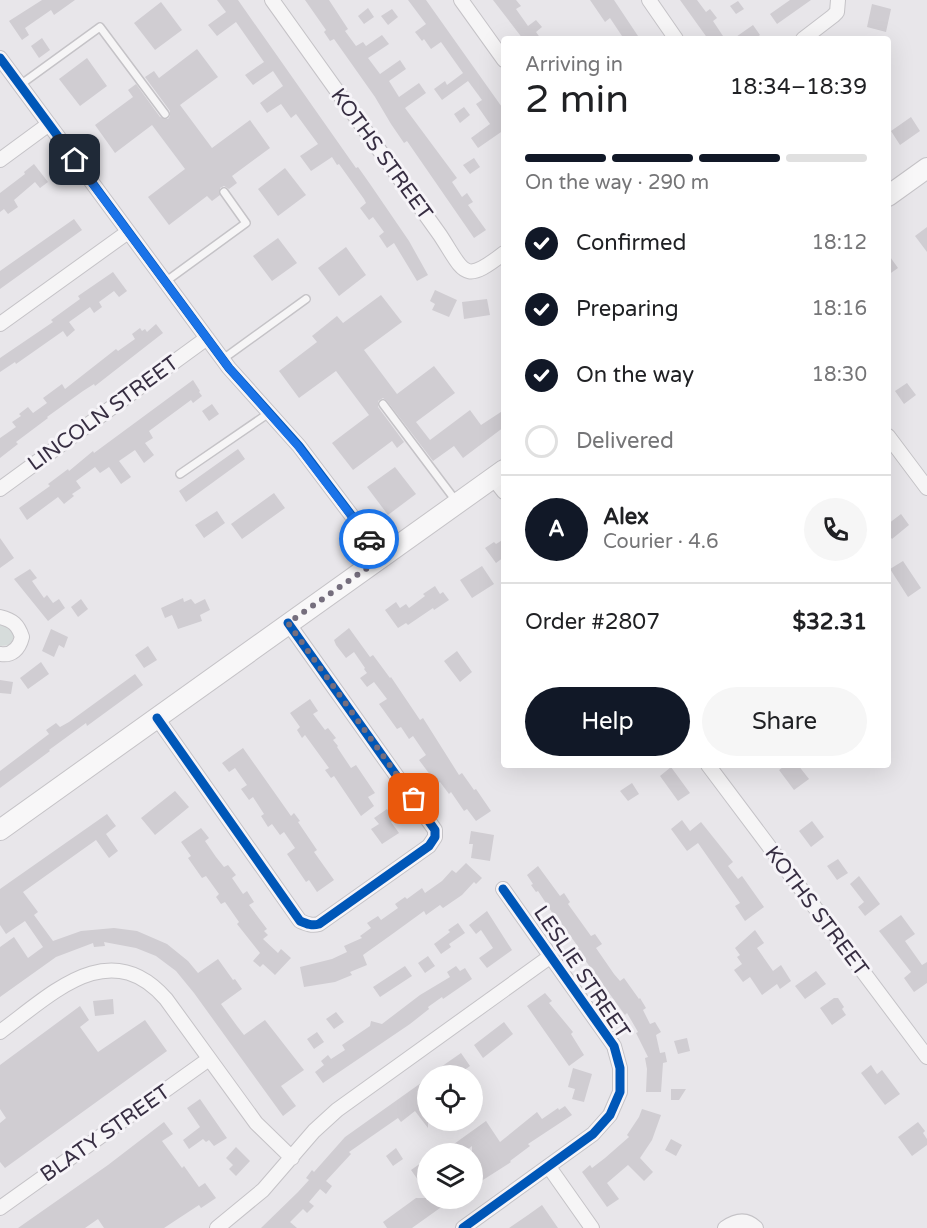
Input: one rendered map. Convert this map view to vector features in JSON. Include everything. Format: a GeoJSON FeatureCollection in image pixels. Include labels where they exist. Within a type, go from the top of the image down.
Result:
{"type":"FeatureCollection","features":[{"type":"Feature","properties":{"kind":"main road"},"geometry":{"type":"LineString","coordinates":[[891,194],[927,168]]}},
{"type":"Feature","properties":{"kind":"main road"},"geometry":{"type":"LineString","coordinates":[[0,830],[458,503],[500,480]]}},
{"type":"Feature","properties":{"kind":"street","name":"KOTHS STREET"},"geometry":{"type":"LineString","coordinates":[[272,0],[461,267],[470,272],[481,270],[501,255]]}},
{"type":"Feature","properties":{"kind":"street"},"geometry":{"type":"LineString","coordinates":[[461,0],[501,56]]}},
{"type":"Feature","properties":{"kind":"street"},"geometry":{"type":"LineString","coordinates":[[649,0],[674,36]]}},
{"type":"Feature","properties":{"kind":"street"},"geometry":{"type":"LineString","coordinates":[[805,36],[837,6]]}},
{"type":"Feature","properties":{"kind":"street"},"geometry":{"type":"LineString","coordinates":[[0,58],[222,359],[298,446],[383,557]]}},
{"type":"Feature","properties":{"kind":"street"},"geometry":{"type":"LineString","coordinates":[[0,160],[49,124]]}},
{"type":"Feature","properties":{"kind":"street"},"geometry":{"type":"LineString","coordinates":[[0,324],[128,231]]}},
{"type":"Feature","properties":{"kind":"street","name":"LINCOLN STREET"},"geometry":{"type":"LineString","coordinates":[[0,489],[207,338]]}},
{"type":"Feature","properties":{"kind":"street"},"geometry":{"type":"LineString","coordinates":[[891,440],[927,488]]}},
{"type":"Feature","properties":{"kind":"street"},"geometry":{"type":"LineString","coordinates":[[0,617],[9,619],[19,627],[22,637],[16,650],[9,654],[0,654]]}},
{"type":"Feature","properties":{"kind":"street"},"geometry":{"type":"LineString","coordinates":[[157,718],[300,921],[313,925],[319,924],[422,851],[434,842],[435,830],[288,623]]}},
{"type":"Feature","properties":{"kind":"street","name":"KOTHS STREET"},"geometry":{"type":"LineString","coordinates":[[710,768],[927,1057]]}},
{"type":"Feature","properties":{"kind":"street","name":"LESLIE STREET"},"geometry":{"type":"LineString","coordinates":[[503,889],[614,1046],[620,1068],[620,1092],[610,1115],[593,1134],[549,1167]]}},
{"type":"Feature","properties":{"kind":"street"},"geometry":{"type":"LineString","coordinates":[[217,1228],[255,1197],[314,1131],[338,1110],[551,956]]}},
{"type":"Feature","properties":{"kind":"street"},"geometry":{"type":"LineString","coordinates":[[0,1032],[78,977],[104,970],[135,975],[160,991],[256,1123],[292,1158]]}},
{"type":"Feature","properties":{"kind":"street","name":"BLATY STREET"},"geometry":{"type":"LineString","coordinates":[[0,1208],[209,1059]]}},
{"type":"Feature","properties":{"kind":"street"},"geometry":{"type":"LineString","coordinates":[[463,1228],[549,1167],[592,1228]]}},
{"type":"Feature","properties":{"kind":"street"},"geometry":{"type":"LineString","coordinates":[[724,1228],[736,1221],[743,1221],[751,1223],[756,1228]]}},
{"type":"Feature","properties":{"kind":"lane"},"geometry":{"type":"LineString","coordinates":[[20,85],[100,27],[165,114]]}},
{"type":"Feature","properties":{"kind":"lane"},"geometry":{"type":"LineString","coordinates":[[165,282],[246,223],[224,192]]}},
{"type":"Feature","properties":{"kind":"lane"},"geometry":{"type":"LineString","coordinates":[[222,359],[306,299]]}},
{"type":"Feature","properties":{"kind":"lane"},"geometry":{"type":"LineString","coordinates":[[383,404],[458,503]]}},
{"type":"Feature","properties":{"kind":"lane"},"geometry":{"type":"LineString","coordinates":[[180,474],[269,412]]}},
{"type":"Feature","properties":{"kind":"shaded area"},"geometry":{"type":"Polygon","coordinates":[[[0,625],[13,629],[15,638],[11,645],[0,646],[0,625]]]}},
{"type":"Feature","properties":{"kind":"building"},"geometry":{"type":"Polygon","coordinates":[[[42,0],[75,0],[54,15],[51,10],[25,28],[29,35],[22,40],[9,21],[42,0]]]}},
{"type":"Feature","properties":{"kind":"building"},"geometry":{"type":"Polygon","coordinates":[[[217,0],[238,0],[356,168],[358,167],[370,184],[409,241],[428,275],[417,281],[394,243],[387,248],[379,236],[384,232],[373,217],[369,220],[360,208],[366,203],[364,199],[332,157],[311,171],[300,156],[318,144],[296,114],[291,118],[281,104],[267,113],[260,103],[283,86],[273,71],[253,85],[245,75],[264,62],[236,22],[217,36],[208,25],[226,12],[217,0]]]}},
{"type":"Feature","properties":{"kind":"building"},"geometry":{"type":"Polygon","coordinates":[[[305,0],[329,0],[348,29],[345,31],[356,46],[363,42],[366,46],[382,35],[389,44],[368,58],[380,74],[400,60],[406,69],[389,81],[399,97],[419,83],[426,93],[405,108],[457,178],[452,182],[462,197],[467,193],[473,202],[468,205],[486,230],[474,238],[407,141],[404,143],[334,39],[330,41],[324,32],[326,30],[305,0]]]}},
{"type":"Feature","properties":{"kind":"building"},"geometry":{"type":"Polygon","coordinates":[[[408,0],[426,0],[501,106],[501,132],[478,148],[471,138],[490,124],[476,104],[482,100],[468,81],[442,100],[434,89],[445,81],[447,85],[463,73],[441,42],[431,49],[415,32],[426,24],[408,0]]]}},
{"type":"Feature","properties":{"kind":"building"},"geometry":{"type":"Polygon","coordinates":[[[493,0],[516,0],[521,6],[516,9],[528,26],[536,20],[542,27],[536,32],[539,36],[521,36],[493,0]]]}},
{"type":"Feature","properties":{"kind":"building"},"geometry":{"type":"Polygon","coordinates":[[[590,0],[614,0],[638,36],[622,36],[610,18],[605,22],[590,0]]]}},
{"type":"Feature","properties":{"kind":"building"},"geometry":{"type":"Polygon","coordinates":[[[680,0],[697,0],[706,12],[710,9],[717,18],[713,21],[723,36],[706,36],[680,0]]]}},
{"type":"Feature","properties":{"kind":"building"},"geometry":{"type":"Polygon","coordinates":[[[790,0],[811,0],[777,24],[770,14],[790,0]]]}},
{"type":"Feature","properties":{"kind":"building"},"geometry":{"type":"Polygon","coordinates":[[[738,1],[744,9],[736,14],[730,6],[738,1]]]}},
{"type":"Feature","properties":{"kind":"building"},"geometry":{"type":"Polygon","coordinates":[[[161,2],[182,30],[155,50],[134,23],[161,2]]]}},
{"type":"Feature","properties":{"kind":"building"},"geometry":{"type":"Polygon","coordinates":[[[872,4],[891,9],[886,32],[867,27],[872,4]]]}},
{"type":"Feature","properties":{"kind":"building"},"geometry":{"type":"Polygon","coordinates":[[[368,8],[374,17],[364,24],[358,16],[368,8]]]}},
{"type":"Feature","properties":{"kind":"building"},"geometry":{"type":"Polygon","coordinates":[[[392,9],[398,17],[388,25],[381,16],[392,9]]]}},
{"type":"Feature","properties":{"kind":"building"},"geometry":{"type":"Polygon","coordinates":[[[753,25],[760,35],[759,36],[737,36],[753,25]]]}},
{"type":"Feature","properties":{"kind":"building"},"geometry":{"type":"Polygon","coordinates":[[[42,38],[50,50],[39,58],[31,46],[42,38]]]}},
{"type":"Feature","properties":{"kind":"building"},"geometry":{"type":"Polygon","coordinates":[[[197,49],[218,77],[180,105],[212,148],[250,120],[270,148],[232,176],[237,183],[229,189],[224,186],[220,188],[220,195],[212,201],[207,196],[169,225],[148,197],[185,169],[152,125],[115,153],[95,125],[133,97],[128,90],[136,84],[160,117],[168,119],[170,111],[145,77],[154,71],[159,78],[197,49]]]}},
{"type":"Feature","properties":{"kind":"building"},"geometry":{"type":"Polygon","coordinates":[[[87,58],[107,86],[80,106],[59,79],[87,58]]]}},
{"type":"Feature","properties":{"kind":"building"},"geometry":{"type":"Polygon","coordinates":[[[464,107],[470,115],[460,123],[454,114],[464,107]]]}},
{"type":"Feature","properties":{"kind":"building"},"geometry":{"type":"Polygon","coordinates":[[[911,117],[920,131],[900,145],[891,131],[911,117]]]}},
{"type":"Feature","properties":{"kind":"building"},"geometry":{"type":"Polygon","coordinates":[[[474,158],[480,167],[470,174],[463,165],[474,158]]]}},
{"type":"Feature","properties":{"kind":"building"},"geometry":{"type":"Polygon","coordinates":[[[34,164],[48,182],[40,188],[35,182],[14,200],[18,207],[8,214],[4,209],[0,212],[0,193],[34,164]]]}},
{"type":"Feature","properties":{"kind":"building"},"geometry":{"type":"Polygon","coordinates":[[[285,168],[306,195],[278,216],[258,189],[285,168]]]}},
{"type":"Feature","properties":{"kind":"building"},"geometry":{"type":"Polygon","coordinates":[[[74,219],[82,230],[0,289],[0,271],[74,219]]]}},
{"type":"Feature","properties":{"kind":"building"},"geometry":{"type":"Polygon","coordinates":[[[927,227],[927,252],[915,236],[927,227]]]}},
{"type":"Feature","properties":{"kind":"building"},"geometry":{"type":"Polygon","coordinates":[[[278,238],[297,263],[272,281],[253,256],[278,238]]]}},
{"type":"Feature","properties":{"kind":"building"},"geometry":{"type":"Polygon","coordinates":[[[346,247],[366,275],[339,296],[318,268],[346,247]]]}},
{"type":"Feature","properties":{"kind":"building"},"geometry":{"type":"Polygon","coordinates":[[[891,258],[898,268],[891,273],[891,258]]]}},
{"type":"Feature","properties":{"kind":"building"},"geometry":{"type":"Polygon","coordinates":[[[113,272],[127,291],[119,297],[114,291],[99,302],[102,307],[94,313],[90,307],[69,322],[75,330],[67,337],[63,331],[16,364],[15,362],[0,372],[0,358],[53,322],[51,320],[80,299],[78,296],[113,272]]]}},
{"type":"Feature","properties":{"kind":"building"},"geometry":{"type":"Polygon","coordinates":[[[435,290],[457,300],[449,317],[432,310],[435,304],[430,301],[435,290]]]}},
{"type":"Feature","properties":{"kind":"building"},"geometry":{"type":"Polygon","coordinates":[[[381,295],[402,322],[364,350],[397,394],[434,366],[455,393],[416,422],[430,440],[470,410],[481,425],[501,412],[501,429],[463,458],[454,446],[433,461],[383,398],[378,401],[378,407],[404,442],[397,448],[392,441],[353,470],[332,443],[369,415],[336,371],[299,398],[279,371],[317,342],[312,336],[337,316],[343,323],[381,295]]]}},
{"type":"Feature","properties":{"kind":"building"},"geometry":{"type":"Polygon","coordinates":[[[487,299],[490,315],[464,319],[462,302],[487,299]]]}},
{"type":"Feature","properties":{"kind":"building"},"geometry":{"type":"Polygon","coordinates":[[[156,324],[163,333],[95,386],[94,384],[83,391],[47,417],[0,458],[0,438],[16,427],[12,422],[21,416],[19,414],[28,407],[33,413],[47,403],[43,398],[62,384],[65,389],[116,349],[118,351],[135,339],[132,334],[140,328],[147,332],[156,324]]]}},
{"type":"Feature","properties":{"kind":"building"},"geometry":{"type":"Polygon","coordinates":[[[193,380],[202,396],[193,403],[191,400],[149,431],[153,438],[145,443],[154,455],[144,463],[135,450],[119,461],[131,477],[121,484],[109,467],[100,473],[95,467],[76,481],[81,488],[64,504],[58,497],[27,520],[19,508],[50,486],[48,484],[68,469],[69,471],[93,451],[94,453],[193,380]]]}},
{"type":"Feature","properties":{"kind":"building"},"geometry":{"type":"Polygon","coordinates":[[[907,383],[916,395],[904,404],[895,391],[907,383]]]}},
{"type":"Feature","properties":{"kind":"building"},"geometry":{"type":"Polygon","coordinates":[[[212,404],[219,414],[209,421],[202,411],[212,404]]]}},
{"type":"Feature","properties":{"kind":"building"},"geometry":{"type":"Polygon","coordinates":[[[238,449],[245,459],[186,502],[179,491],[238,449]]]}},
{"type":"Feature","properties":{"kind":"building"},"geometry":{"type":"Polygon","coordinates":[[[395,467],[416,494],[388,515],[367,487],[395,467]]]}},
{"type":"Feature","properties":{"kind":"building"},"geometry":{"type":"Polygon","coordinates":[[[274,493],[285,508],[242,539],[231,524],[274,493]]]}},
{"type":"Feature","properties":{"kind":"building"},"geometry":{"type":"Polygon","coordinates":[[[217,511],[225,523],[204,538],[195,525],[217,511]]]}},
{"type":"Feature","properties":{"kind":"building"},"geometry":{"type":"Polygon","coordinates":[[[901,514],[909,525],[892,539],[891,522],[901,514]]]}},
{"type":"Feature","properties":{"kind":"building"},"geometry":{"type":"Polygon","coordinates":[[[0,538],[14,558],[0,568],[0,538]]]}},
{"type":"Feature","properties":{"kind":"building"},"geometry":{"type":"Polygon","coordinates":[[[501,541],[501,559],[496,563],[485,548],[494,542],[496,544],[501,541]]]}},
{"type":"Feature","properties":{"kind":"building"},"geometry":{"type":"Polygon","coordinates":[[[903,561],[921,588],[908,597],[891,568],[903,561]]]}},
{"type":"Feature","properties":{"kind":"building"},"geometry":{"type":"Polygon","coordinates":[[[482,566],[494,584],[472,598],[460,580],[482,566]]]}},
{"type":"Feature","properties":{"kind":"building"},"geometry":{"type":"Polygon","coordinates":[[[30,569],[37,578],[32,581],[44,598],[47,595],[53,603],[59,599],[65,608],[48,621],[14,579],[30,569]]]}},
{"type":"Feature","properties":{"kind":"building"},"geometry":{"type":"Polygon","coordinates":[[[435,586],[440,594],[443,592],[449,600],[408,625],[406,623],[398,628],[385,610],[396,602],[400,608],[406,604],[409,608],[435,586]]]}},
{"type":"Feature","properties":{"kind":"building"},"geometry":{"type":"Polygon","coordinates":[[[183,598],[184,602],[191,599],[195,604],[205,599],[210,610],[200,615],[202,621],[178,629],[172,615],[165,618],[161,608],[183,598]]]}},
{"type":"Feature","properties":{"kind":"building"},"geometry":{"type":"Polygon","coordinates":[[[81,599],[88,609],[78,617],[71,607],[81,599]]]}},
{"type":"Feature","properties":{"kind":"building"},"geometry":{"type":"Polygon","coordinates":[[[349,628],[370,657],[373,655],[391,677],[420,720],[423,718],[459,775],[462,773],[491,811],[476,821],[467,809],[464,811],[451,792],[449,794],[440,782],[437,784],[419,760],[426,755],[413,736],[409,739],[401,727],[397,729],[379,704],[387,699],[374,682],[367,687],[360,678],[367,673],[354,652],[346,658],[336,645],[334,640],[349,628]]]}},
{"type":"Feature","properties":{"kind":"building"},"geometry":{"type":"Polygon","coordinates":[[[51,629],[68,637],[64,648],[59,645],[54,657],[42,651],[51,629]]]}},
{"type":"Feature","properties":{"kind":"building"},"geometry":{"type":"Polygon","coordinates":[[[148,646],[157,660],[144,668],[135,655],[148,646]]]}},
{"type":"Feature","properties":{"kind":"building"},"geometry":{"type":"Polygon","coordinates":[[[457,651],[472,672],[460,682],[444,661],[457,651]]]}},
{"type":"Feature","properties":{"kind":"building"},"geometry":{"type":"Polygon","coordinates":[[[41,662],[49,674],[28,689],[20,678],[41,662]]]}},
{"type":"Feature","properties":{"kind":"building"},"geometry":{"type":"Polygon","coordinates":[[[135,674],[143,685],[87,726],[86,723],[0,788],[0,771],[49,734],[46,730],[56,723],[60,727],[69,722],[135,674]]]}},
{"type":"Feature","properties":{"kind":"building"},"geometry":{"type":"Polygon","coordinates":[[[0,680],[13,682],[11,694],[0,693],[0,680]]]}},
{"type":"Feature","properties":{"kind":"building"},"geometry":{"type":"Polygon","coordinates":[[[310,699],[318,711],[313,714],[325,730],[328,728],[336,738],[333,740],[351,768],[356,765],[375,793],[368,797],[374,806],[361,816],[334,776],[331,778],[325,770],[329,768],[305,735],[302,738],[297,730],[300,727],[290,713],[310,699]]]}},
{"type":"Feature","properties":{"kind":"building"},"geometry":{"type":"Polygon","coordinates":[[[243,748],[291,816],[294,813],[300,821],[298,822],[317,850],[314,852],[334,880],[317,892],[309,880],[306,882],[287,854],[295,848],[284,832],[280,835],[272,824],[268,827],[261,816],[264,814],[253,797],[249,800],[241,789],[247,785],[235,768],[229,772],[222,763],[243,748]]]}},
{"type":"Feature","properties":{"kind":"building"},"geometry":{"type":"Polygon","coordinates":[[[672,768],[690,793],[678,801],[660,776],[672,768]]]}},
{"type":"Feature","properties":{"kind":"building"},"geometry":{"type":"Polygon","coordinates":[[[800,768],[809,779],[794,790],[779,770],[800,768]]]}},
{"type":"Feature","properties":{"kind":"building"},"geometry":{"type":"Polygon","coordinates":[[[632,783],[639,794],[628,801],[620,791],[632,783]]]}},
{"type":"Feature","properties":{"kind":"building"},"geometry":{"type":"Polygon","coordinates":[[[175,791],[189,807],[155,835],[141,818],[175,791]]]}},
{"type":"Feature","properties":{"kind":"building"},"geometry":{"type":"Polygon","coordinates":[[[387,809],[394,819],[391,822],[399,833],[382,844],[371,829],[379,824],[374,818],[387,809]]]}},
{"type":"Feature","properties":{"kind":"building"},"geometry":{"type":"Polygon","coordinates":[[[107,814],[116,826],[106,834],[118,851],[109,858],[96,840],[23,892],[38,912],[34,915],[53,941],[81,931],[114,928],[137,931],[167,944],[188,961],[198,973],[218,959],[242,989],[221,1004],[237,1026],[244,1035],[265,1020],[304,1070],[281,1086],[296,1106],[283,1116],[194,993],[176,971],[156,956],[136,948],[104,942],[105,946],[94,947],[93,943],[56,957],[0,997],[0,947],[14,937],[28,958],[43,947],[25,921],[6,934],[0,925],[0,889],[107,814]]]}},
{"type":"Feature","properties":{"kind":"building"},"geometry":{"type":"Polygon","coordinates":[[[682,820],[690,831],[701,822],[733,862],[728,866],[738,879],[742,876],[764,907],[745,921],[735,906],[740,903],[698,843],[687,851],[671,829],[682,820]]]}},
{"type":"Feature","properties":{"kind":"building"},"geometry":{"type":"Polygon","coordinates":[[[812,821],[824,837],[811,847],[799,831],[812,821]]]}},
{"type":"Feature","properties":{"kind":"building"},"geometry":{"type":"Polygon","coordinates":[[[201,828],[209,838],[205,841],[216,857],[224,867],[228,865],[236,875],[232,878],[243,894],[247,891],[254,902],[249,905],[267,929],[264,931],[268,935],[263,939],[278,953],[281,949],[291,958],[275,975],[263,964],[260,967],[253,961],[260,953],[237,924],[239,922],[225,902],[221,904],[216,897],[219,894],[206,876],[202,878],[188,858],[191,856],[181,842],[201,828]]]}},
{"type":"Feature","properties":{"kind":"building"},"geometry":{"type":"Polygon","coordinates":[[[471,831],[494,835],[490,861],[471,858],[473,844],[469,844],[471,831]]]}},
{"type":"Feature","properties":{"kind":"building"},"geometry":{"type":"Polygon","coordinates":[[[838,859],[848,873],[837,880],[827,866],[838,859]]]}},
{"type":"Feature","properties":{"kind":"building"},"geometry":{"type":"Polygon","coordinates":[[[466,863],[482,878],[476,884],[474,882],[462,895],[443,908],[440,905],[426,915],[424,911],[363,955],[367,965],[350,972],[352,975],[335,982],[304,987],[300,967],[332,959],[347,952],[344,946],[362,938],[360,936],[371,928],[367,923],[378,916],[381,920],[398,908],[395,904],[405,897],[407,899],[422,888],[425,893],[442,881],[452,870],[456,873],[466,863]]]}},
{"type":"Feature","properties":{"kind":"building"},"geometry":{"type":"Polygon","coordinates":[[[538,866],[560,896],[564,893],[570,902],[568,904],[591,936],[595,934],[602,944],[596,948],[620,981],[624,978],[640,998],[646,1008],[643,1010],[650,1024],[655,1022],[661,1032],[656,1035],[660,1053],[665,1052],[667,1062],[663,1063],[661,1092],[646,1092],[645,1058],[648,1057],[627,1013],[625,1015],[554,913],[531,885],[533,884],[527,875],[538,866]]]}},
{"type":"Feature","properties":{"kind":"building"},"geometry":{"type":"Polygon","coordinates":[[[859,876],[880,904],[865,916],[858,907],[864,902],[850,884],[859,876]]]}},
{"type":"Feature","properties":{"kind":"building"},"geometry":{"type":"Polygon","coordinates":[[[487,911],[512,950],[487,968],[479,958],[493,948],[481,930],[476,934],[469,925],[487,911]]]}},
{"type":"Feature","properties":{"kind":"building"},"geometry":{"type":"Polygon","coordinates":[[[901,915],[915,934],[905,941],[922,965],[927,962],[927,983],[914,992],[904,978],[911,972],[879,931],[901,915]]]}},
{"type":"Feature","properties":{"kind":"building"},"geometry":{"type":"Polygon","coordinates":[[[458,923],[465,933],[449,944],[451,947],[441,954],[434,944],[458,923]]]}},
{"type":"Feature","properties":{"kind":"building"},"geometry":{"type":"Polygon","coordinates":[[[755,930],[764,943],[757,948],[773,971],[781,965],[791,981],[780,989],[777,984],[762,995],[750,977],[743,982],[734,970],[742,964],[735,948],[755,930]]]}},
{"type":"Feature","properties":{"kind":"building"},"geometry":{"type":"Polygon","coordinates":[[[428,956],[435,966],[425,973],[418,963],[428,956]]]}},
{"type":"Feature","properties":{"kind":"building"},"geometry":{"type":"Polygon","coordinates":[[[405,966],[412,976],[380,997],[373,987],[405,966]]]}},
{"type":"Feature","properties":{"kind":"building"},"geometry":{"type":"Polygon","coordinates":[[[456,966],[460,971],[465,968],[472,979],[443,999],[442,997],[410,1024],[323,1083],[315,1072],[324,1065],[321,1061],[328,1055],[331,1059],[345,1050],[342,1045],[370,1026],[371,1021],[382,1024],[420,995],[450,977],[447,972],[456,966]]]}},
{"type":"Feature","properties":{"kind":"building"},"geometry":{"type":"Polygon","coordinates":[[[816,971],[826,984],[805,999],[795,986],[816,971]]]}},
{"type":"Feature","properties":{"kind":"building"},"geometry":{"type":"Polygon","coordinates":[[[545,993],[552,1001],[549,1003],[573,1032],[571,1034],[584,1055],[569,1066],[527,1006],[545,993]]]}},
{"type":"Feature","properties":{"kind":"building"},"geometry":{"type":"Polygon","coordinates":[[[834,998],[838,998],[846,1015],[832,1025],[820,1008],[834,998]]]}},
{"type":"Feature","properties":{"kind":"building"},"geometry":{"type":"Polygon","coordinates":[[[113,999],[114,1014],[95,1016],[93,1001],[113,999]]]}},
{"type":"Feature","properties":{"kind":"building"},"geometry":{"type":"Polygon","coordinates":[[[80,1006],[89,1020],[80,1027],[98,1052],[145,1020],[167,1051],[5,1168],[0,1162],[0,1123],[6,1118],[0,1109],[0,1065],[80,1006]]]}},
{"type":"Feature","properties":{"kind":"building"},"geometry":{"type":"Polygon","coordinates":[[[336,1012],[344,1022],[334,1029],[326,1019],[336,1012]]]}},
{"type":"Feature","properties":{"kind":"building"},"geometry":{"type":"Polygon","coordinates":[[[504,1022],[513,1034],[483,1058],[474,1045],[504,1022]]]}},
{"type":"Feature","properties":{"kind":"building"},"geometry":{"type":"Polygon","coordinates":[[[317,1032],[324,1042],[314,1049],[307,1039],[317,1032]]]}},
{"type":"Feature","properties":{"kind":"building"},"geometry":{"type":"Polygon","coordinates":[[[687,1038],[690,1051],[678,1054],[674,1041],[687,1038]]]}},
{"type":"Feature","properties":{"kind":"building"},"geometry":{"type":"Polygon","coordinates":[[[461,1053],[469,1065],[444,1065],[461,1053]]]}},
{"type":"Feature","properties":{"kind":"building"},"geometry":{"type":"Polygon","coordinates":[[[871,1065],[877,1074],[882,1070],[900,1094],[885,1105],[861,1073],[871,1065]]]}},
{"type":"Feature","properties":{"kind":"building"},"geometry":{"type":"Polygon","coordinates":[[[573,1068],[592,1074],[584,1102],[572,1099],[575,1089],[568,1087],[573,1068]]]}},
{"type":"Feature","properties":{"kind":"building"},"geometry":{"type":"Polygon","coordinates":[[[417,1086],[417,1114],[415,1111],[401,1122],[398,1118],[349,1152],[351,1154],[326,1181],[332,1186],[326,1194],[320,1189],[309,1202],[314,1206],[307,1213],[303,1209],[290,1222],[297,1228],[261,1228],[298,1192],[309,1180],[306,1178],[312,1170],[314,1172],[345,1137],[417,1086]]]}},
{"type":"Feature","properties":{"kind":"building"},"geometry":{"type":"Polygon","coordinates":[[[671,1089],[686,1089],[679,1100],[671,1100],[671,1089]]]}},
{"type":"Feature","properties":{"kind":"building"},"geometry":{"type":"Polygon","coordinates":[[[200,1099],[227,1138],[214,1146],[209,1140],[206,1142],[203,1139],[189,1149],[183,1140],[200,1127],[187,1108],[200,1099]]]}},
{"type":"Feature","properties":{"kind":"building"},"geometry":{"type":"Polygon","coordinates":[[[565,1106],[572,1115],[528,1144],[530,1146],[511,1162],[483,1180],[483,1143],[455,1143],[472,1131],[483,1131],[483,1123],[486,1121],[500,1142],[537,1112],[542,1119],[558,1108],[559,1110],[565,1106]]]}},
{"type":"Feature","properties":{"kind":"building"},"geometry":{"type":"Polygon","coordinates":[[[642,1109],[661,1115],[652,1140],[640,1158],[653,1172],[644,1181],[628,1165],[607,1183],[619,1199],[607,1207],[582,1172],[590,1165],[592,1168],[629,1137],[627,1135],[642,1109]]]}},
{"type":"Feature","properties":{"kind":"building"},"geometry":{"type":"Polygon","coordinates":[[[164,1122],[173,1134],[162,1141],[199,1187],[205,1183],[216,1198],[201,1208],[199,1205],[164,1228],[104,1228],[98,1219],[85,1228],[18,1228],[108,1165],[164,1122]]]}},
{"type":"Feature","properties":{"kind":"building"},"geometry":{"type":"Polygon","coordinates":[[[918,1122],[925,1131],[923,1133],[927,1139],[927,1145],[912,1156],[898,1137],[918,1122]]]}},
{"type":"Feature","properties":{"kind":"building"},"geometry":{"type":"Polygon","coordinates":[[[671,1139],[682,1145],[676,1156],[665,1150],[671,1139]]]}},
{"type":"Feature","properties":{"kind":"building"},"geometry":{"type":"Polygon","coordinates":[[[236,1147],[250,1161],[236,1176],[229,1169],[233,1165],[226,1158],[236,1147]]]}},
{"type":"Feature","properties":{"kind":"building"},"geometry":{"type":"Polygon","coordinates":[[[396,1148],[403,1159],[393,1166],[386,1156],[396,1148]]]}},
{"type":"Feature","properties":{"kind":"building"},"geometry":{"type":"Polygon","coordinates":[[[417,1166],[417,1178],[411,1170],[417,1166]]]}},
{"type":"Feature","properties":{"kind":"building"},"geometry":{"type":"Polygon","coordinates":[[[416,1198],[417,1209],[439,1209],[412,1228],[387,1228],[383,1222],[416,1198]]]}},
{"type":"Feature","properties":{"kind":"building"},"geometry":{"type":"Polygon","coordinates":[[[542,1205],[558,1228],[509,1228],[528,1215],[542,1205]]]}},
{"type":"Feature","properties":{"kind":"cycle path"},"geometry":{"type":"LineString","coordinates":[[0,58],[229,368],[299,446],[383,557]]}},
{"type":"Feature","properties":{"kind":"cycle path"},"geometry":{"type":"LineString","coordinates":[[157,718],[300,921],[319,924],[429,846],[435,837],[435,830],[288,623]]}},
{"type":"Feature","properties":{"kind":"cycle path"},"geometry":{"type":"LineString","coordinates":[[463,1228],[593,1134],[610,1115],[620,1092],[620,1068],[614,1046],[503,889]]}},
{"type":"Feature","properties":{"kind":"way so far"},"geometry":{"type":"LineString","coordinates":[[369,539],[383,557],[288,623],[414,799]]}},
{"type":"Feature","properties":{"kind":"route"},"geometry":{"type":"LineString","coordinates":[[75,160],[229,368],[298,446],[369,539]]}}]}
